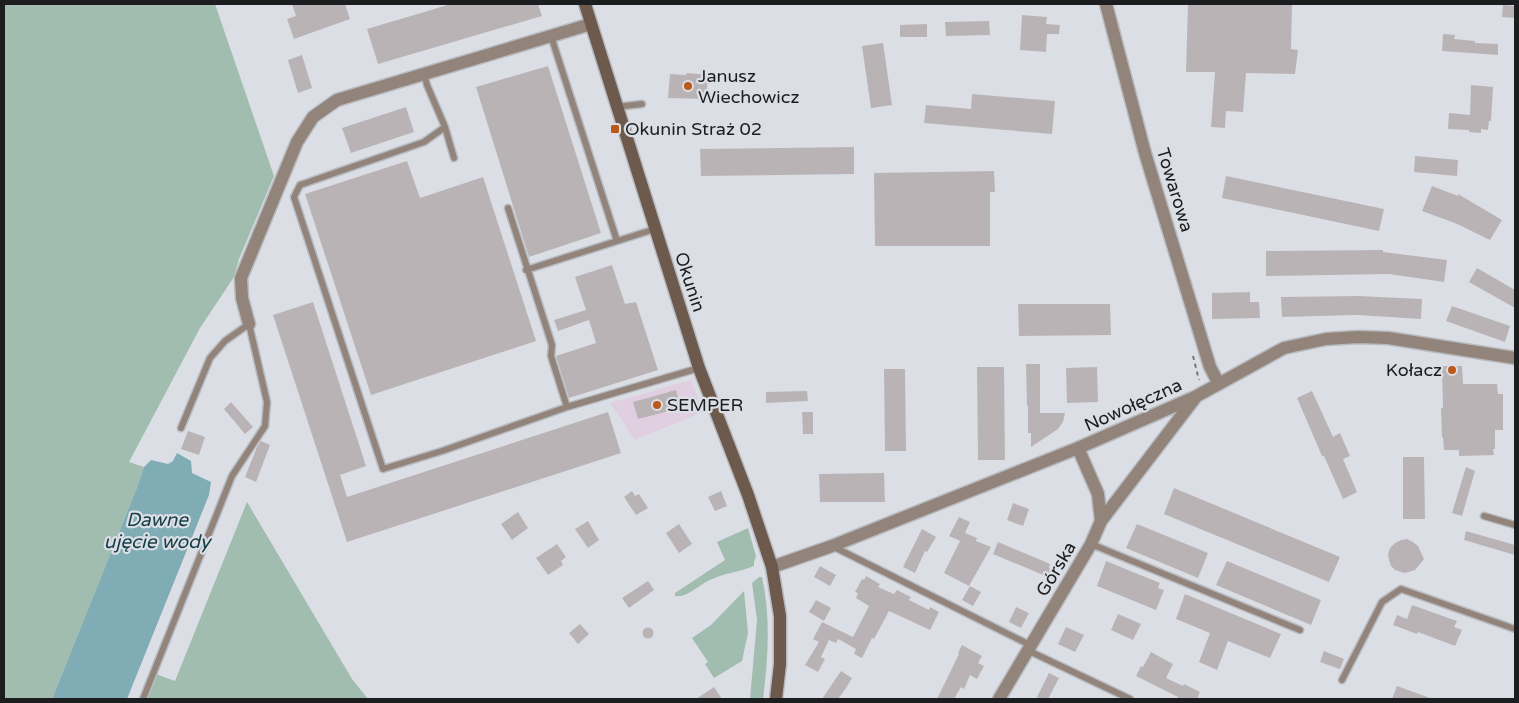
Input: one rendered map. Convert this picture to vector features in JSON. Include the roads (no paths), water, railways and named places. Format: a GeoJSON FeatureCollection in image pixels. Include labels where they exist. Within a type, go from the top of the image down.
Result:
{"type":"FeatureCollection","features":[{"type":"Feature","properties":{"kind":"main road","name":"Okunin"},"geometry":{"type":"LineString","coordinates":[[584,4],[699,368],[748,496],[772,567],[780,616],[780,664],[776,699]]}},
{"type":"Feature","properties":{"kind":"street","name":"Towarowa"},"geometry":{"type":"LineString","coordinates":[[1106,4],[1145,153],[1210,367],[1219,384]]}},
{"type":"Feature","properties":{"kind":"street"},"geometry":{"type":"LineString","coordinates":[[249,324],[242,298],[241,278],[297,142],[313,117],[337,100],[591,24]]}},
{"type":"Feature","properties":{"kind":"street","name":"Nowołęczna"},"geometry":{"type":"LineString","coordinates":[[772,567],[832,546],[1078,448],[1195,397],[1284,348],[1331,338],[1358,336],[1388,338],[1515,358]]}},
{"type":"Feature","properties":{"kind":"street"},"geometry":{"type":"LineString","coordinates":[[1101,521],[1195,397]]}},
{"type":"Feature","properties":{"kind":"street","name":"Górska"},"geometry":{"type":"LineString","coordinates":[[999,699],[1091,544],[1101,521],[1098,494],[1078,448]]}},
{"type":"Feature","properties":{"kind":"lane"},"geometry":{"type":"LineString","coordinates":[[551,36],[617,241]]}},
{"type":"Feature","properties":{"kind":"lane"},"geometry":{"type":"LineString","coordinates":[[424,73],[427,85],[445,127],[454,158]]}},
{"type":"Feature","properties":{"kind":"lane"},"geometry":{"type":"LineString","coordinates":[[616,107],[642,104]]}},
{"type":"Feature","properties":{"kind":"lane"},"geometry":{"type":"LineString","coordinates":[[445,127],[424,142],[300,185],[294,197],[383,469],[442,451],[567,407],[699,368]]}},
{"type":"Feature","properties":{"kind":"lane"},"geometry":{"type":"LineString","coordinates":[[508,208],[526,270],[552,345],[551,356],[567,407]]}},
{"type":"Feature","properties":{"kind":"lane"},"geometry":{"type":"LineString","coordinates":[[526,270],[655,229]]}},
{"type":"Feature","properties":{"kind":"lane"},"geometry":{"type":"LineString","coordinates":[[143,699],[232,476],[265,426],[267,402],[249,324],[225,341],[210,358],[181,428]]}},
{"type":"Feature","properties":{"kind":"lane"},"geometry":{"type":"LineString","coordinates":[[1484,516],[1515,526]]}},
{"type":"Feature","properties":{"kind":"lane"},"geometry":{"type":"LineString","coordinates":[[1091,544],[1300,630]]}},
{"type":"Feature","properties":{"kind":"lane"},"geometry":{"type":"LineString","coordinates":[[832,546],[1130,699]]}},
{"type":"Feature","properties":{"kind":"lane"},"geometry":{"type":"LineString","coordinates":[[1342,680],[1382,602],[1401,589],[1515,629]]}},
{"type":"Feature","properties":{"kind":"water","name":"Dawne ujęcie wody"},"geometry":{"type":"Polygon","coordinates":[[[177,453],[191,461],[192,473],[211,482],[209,495],[127,699],[52,699],[144,467],[151,460],[168,464],[173,461],[177,453]]]}},
{"type":"Feature","properties":{"kind":"place","name":"Janusz Wiechowicz"},"geometry":{"type":"Point","coordinates":[688,86]}},
{"type":"Feature","properties":{"kind":"place","name":"Okunin Straż 02"},"geometry":{"type":"Point","coordinates":[615,129]}},
{"type":"Feature","properties":{"kind":"place","name":"Kołacz"},"geometry":{"type":"Point","coordinates":[1452,370]}},
{"type":"Feature","properties":{"kind":"place","name":"SEMPER"},"geometry":{"type":"Point","coordinates":[657,405]}}]}
